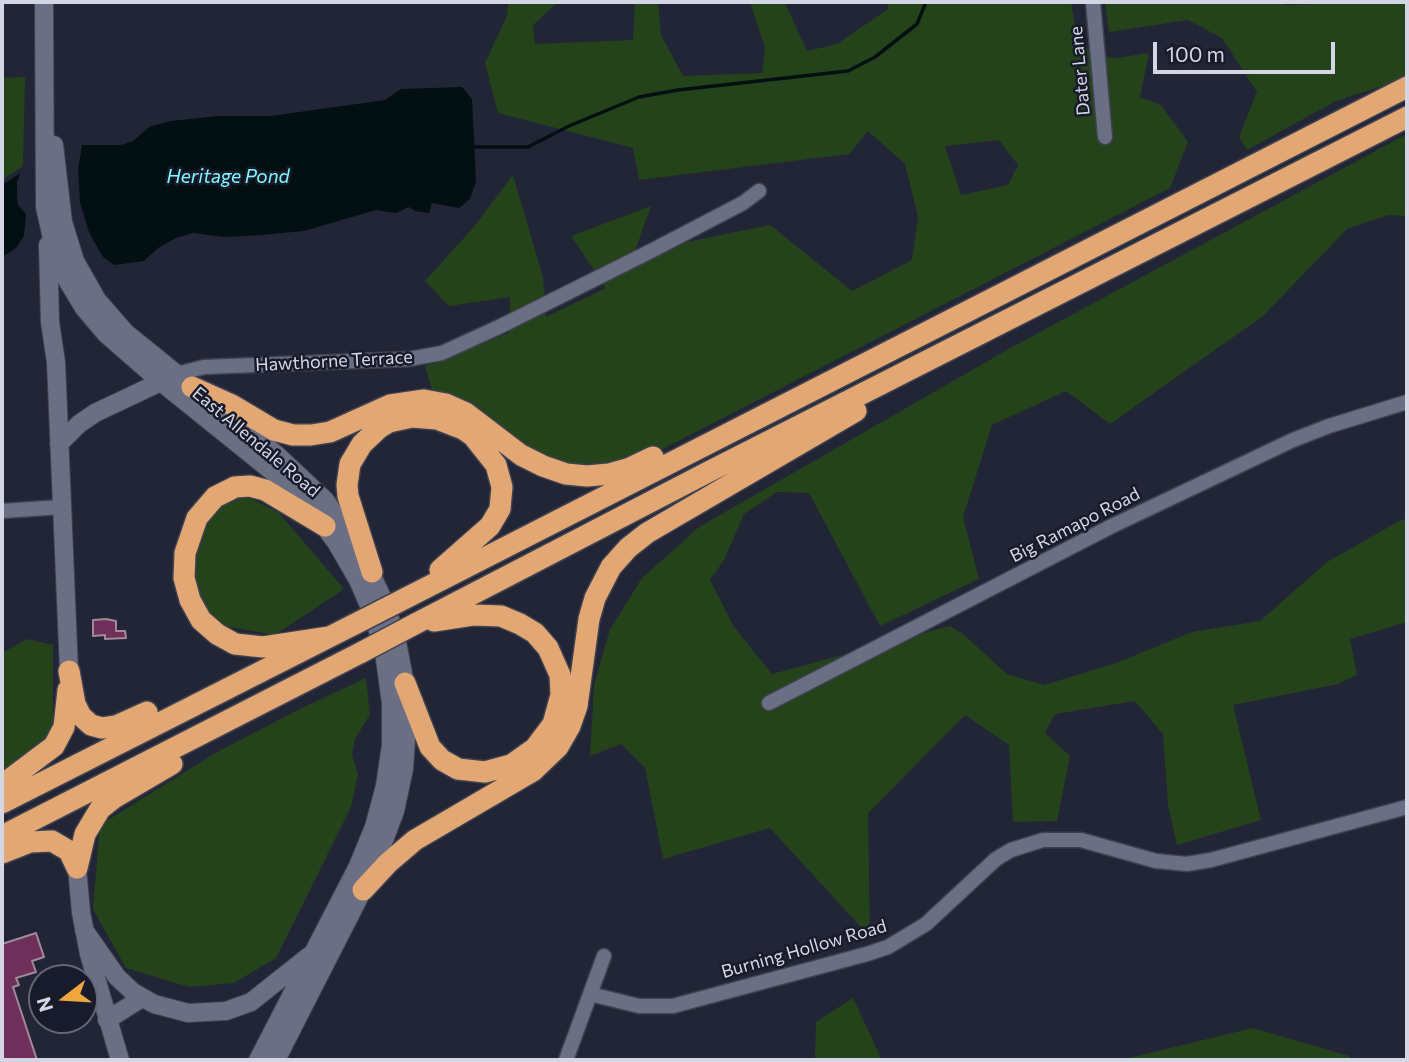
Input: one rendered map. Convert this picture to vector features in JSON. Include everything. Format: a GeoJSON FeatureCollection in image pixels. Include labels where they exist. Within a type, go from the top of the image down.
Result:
{"type":"FeatureCollection","features":[{"type":"Feature","properties":{"kind":"highway"},"geometry":{"type":"LineString","coordinates":[[2,803],[1407,87]]}},
{"type":"Feature","properties":{"kind":"highway"},"geometry":{"type":"LineString","coordinates":[[2,836],[1407,117]]}},
{"type":"Feature","properties":{"kind":"highway"},"geometry":{"type":"LineString","coordinates":[[363,890],[388,863],[415,840],[533,771],[558,747],[577,706],[589,619],[595,598],[611,567],[628,548],[647,533],[823,431],[971,339]]}},
{"type":"Feature","properties":{"kind":"highway"},"geometry":{"type":"LineString","coordinates":[[176,381],[232,405],[274,430],[293,435],[330,432],[401,402],[424,400],[446,404],[475,418],[533,461],[555,471],[576,476],[620,471],[675,446],[757,419]]}},
{"type":"Feature","properties":{"kind":"highway"},"geometry":{"type":"LineString","coordinates":[[372,572],[348,496],[348,475],[355,454],[379,428],[400,419],[424,416],[463,429],[482,445],[496,465],[502,487],[500,509],[482,535],[406,598]]}},
{"type":"Feature","properties":{"kind":"highway"},"geometry":{"type":"LineString","coordinates":[[325,526],[265,490],[243,486],[229,490],[208,503],[197,518],[185,554],[184,578],[190,600],[201,620],[217,634],[235,643],[263,647],[328,637]]}},
{"type":"Feature","properties":{"kind":"highway"},"geometry":{"type":"LineString","coordinates":[[405,683],[430,747],[450,765],[478,772],[494,771],[511,765],[535,748],[553,724],[561,695],[560,675],[548,648],[534,633],[517,622],[501,616],[483,615],[415,624]]}},
{"type":"Feature","properties":{"kind":"highway"},"geometry":{"type":"LineString","coordinates":[[69,671],[75,704],[81,716],[91,725],[102,728],[124,723],[182,695],[248,678]]}},
{"type":"Feature","properties":{"kind":"highway"},"geometry":{"type":"LineString","coordinates":[[2,785],[49,752],[58,740],[66,720],[69,671]]}},
{"type":"Feature","properties":{"kind":"highway"},"geometry":{"type":"LineString","coordinates":[[77,868],[88,825],[107,803],[218,739],[284,690]]}},
{"type":"Feature","properties":{"kind":"highway"},"geometry":{"type":"LineString","coordinates":[[2,853],[30,842],[52,841],[69,851],[77,868]]}},
{"type":"Feature","properties":{"kind":"main road","name":"East Allendale Road"},"geometry":{"type":"LineString","coordinates":[[44,2],[44,175],[47,221],[59,261],[84,308],[106,334],[277,455],[325,500],[352,537],[372,572],[396,637],[405,683],[406,746],[400,790],[389,832],[363,890],[276,1060]]}},
{"type":"Feature","properties":{"kind":"main road","name":"East Allendale Road"},"geometry":{"type":"LineString","coordinates":[[46,76],[63,222],[75,261],[85,281],[110,317],[284,481],[325,526],[358,580],[380,636],[389,685],[391,734],[385,786],[374,827],[358,866],[258,1060]]}},
{"type":"Feature","properties":{"kind":"main road"},"geometry":{"type":"LineString","coordinates":[[47,221],[56,362],[69,671]]}},
{"type":"Feature","properties":{"kind":"main road","name":"Hawthorne Terrace"},"geometry":{"type":"LineString","coordinates":[[59,444],[94,413],[176,381]]}},
{"type":"Feature","properties":{"kind":"main road"},"geometry":{"type":"LineString","coordinates":[[77,868],[84,930],[120,1060]]}},
{"type":"Feature","properties":{"kind":"main road"},"geometry":{"type":"LineString","coordinates":[[84,930],[117,977],[142,998],[188,1013],[226,1011],[251,1002],[314,952]]}},
{"type":"Feature","properties":{"kind":"main road"},"geometry":{"type":"LineString","coordinates":[[107,1020],[142,998]]}},
{"type":"Feature","properties":{"kind":"street"},"geometry":{"type":"LineString","coordinates":[[44,2],[51,2]]}},
{"type":"Feature","properties":{"kind":"street","name":"Dater Lane"},"geometry":{"type":"LineString","coordinates":[[1093,2],[1105,137]]}},
{"type":"Feature","properties":{"kind":"street","name":"Hawthorne Terrace"},"geometry":{"type":"LineString","coordinates":[[176,381],[204,367],[409,359],[442,353],[653,250],[743,203],[759,191]]}},
{"type":"Feature","properties":{"kind":"street","name":"Big Ramapo Road"},"geometry":{"type":"LineString","coordinates":[[769,703],[1112,526],[1293,440],[1329,425],[1407,401]]}},
{"type":"Feature","properties":{"kind":"street"},"geometry":{"type":"LineString","coordinates":[[2,511],[62,508]]}},
{"type":"Feature","properties":{"kind":"street","name":"Burning Hollow Road"},"geometry":{"type":"LineString","coordinates":[[590,994],[639,1006],[673,1006],[867,954],[898,942],[926,924],[996,859],[1011,850],[1043,839],[1081,840],[1156,861],[1187,864],[1211,860],[1407,807]]}},
{"type":"Feature","properties":{"kind":"street"},"geometry":{"type":"LineString","coordinates":[[566,1060],[604,956]]}},
{"type":"Feature","properties":{"kind":"green space"},"geometry":{"type":"Polygon","coordinates":[[[508,2],[558,2],[533,25],[535,44],[633,40],[635,2],[658,2],[661,35],[683,76],[762,73],[765,48],[750,2],[785,3],[807,51],[837,44],[888,9],[887,2],[1071,2],[1076,33],[1092,55],[1116,58],[1149,53],[1140,97],[1161,105],[1188,142],[1170,188],[655,453],[569,478],[436,403],[425,366],[509,333],[510,297],[449,306],[425,281],[473,228],[513,175],[543,277],[546,317],[606,288],[571,236],[651,206],[629,268],[677,244],[770,225],[852,291],[912,260],[918,217],[905,164],[868,131],[849,154],[639,180],[633,148],[498,113],[485,63],[507,16],[508,2]],[[999,140],[945,146],[961,195],[1008,185],[1018,165],[999,140]]]}},
{"type":"Feature","properties":{"kind":"green space"},"geometry":{"type":"Polygon","coordinates":[[[1105,2],[1282,2],[1284,5],[1407,2],[1407,75],[1336,101],[1247,150],[1239,137],[1257,92],[1222,38],[1188,20],[1109,32],[1105,2]]]}},
{"type":"Feature","properties":{"kind":"green space"},"geometry":{"type":"Polygon","coordinates":[[[25,77],[23,166],[2,180],[2,78],[25,77]]]}},
{"type":"Feature","properties":{"kind":"green space"},"geometry":{"type":"Polygon","coordinates":[[[1407,134],[1407,216],[1388,215],[1347,229],[1263,316],[1110,424],[1066,391],[992,425],[963,517],[979,579],[880,626],[809,493],[777,492],[744,514],[724,560],[710,580],[734,627],[772,674],[950,626],[963,634],[1007,674],[1044,685],[1116,663],[1192,632],[1260,621],[1327,562],[1407,519],[1407,622],[1350,639],[1357,675],[1338,684],[1233,705],[1261,820],[1177,845],[1168,805],[1163,734],[1135,701],[1055,714],[1045,733],[1070,756],[1057,821],[1013,822],[1009,745],[965,715],[868,813],[870,937],[770,828],[663,859],[645,768],[621,744],[590,756],[594,685],[610,629],[642,578],[699,527],[1014,346],[1407,134]]]}},
{"type":"Feature","properties":{"kind":"green space"},"geometry":{"type":"Polygon","coordinates":[[[241,494],[278,512],[344,589],[275,635],[219,625],[195,591],[198,532],[213,510],[241,494]]]}},
{"type":"Feature","properties":{"kind":"green space"},"geometry":{"type":"Polygon","coordinates":[[[27,639],[53,645],[53,746],[2,772],[2,653],[27,639]]]}},
{"type":"Feature","properties":{"kind":"green space"},"geometry":{"type":"Polygon","coordinates":[[[366,678],[370,714],[355,739],[352,755],[358,774],[351,807],[276,958],[234,983],[189,987],[126,968],[93,909],[100,825],[217,752],[366,678]]]}},
{"type":"Feature","properties":{"kind":"green space"},"geometry":{"type":"Polygon","coordinates":[[[853,998],[882,1060],[815,1060],[816,1022],[853,998]]]}},
{"type":"Feature","properties":{"kind":"green space"},"geometry":{"type":"Polygon","coordinates":[[[1253,1028],[1349,1056],[1352,1060],[1120,1060],[1253,1028]]]}},
{"type":"Feature","properties":{"kind":"water","name":"Heritage Pond"},"geometry":{"type":"Polygon","coordinates":[[[462,87],[472,99],[476,181],[470,199],[459,208],[432,203],[429,213],[415,211],[409,207],[396,213],[376,210],[304,231],[224,237],[193,233],[176,238],[158,248],[144,261],[114,265],[102,256],[89,232],[80,202],[78,170],[82,145],[121,145],[133,141],[149,127],[171,121],[218,116],[271,116],[385,100],[401,89],[462,87]]]}},
{"type":"Feature","properties":{"kind":"water"},"geometry":{"type":"Polygon","coordinates":[[[20,173],[17,196],[18,205],[26,214],[24,236],[16,248],[2,257],[2,185],[20,173]]]}},
{"type":"Feature","properties":{"kind":"building"},"geometry":{"type":"Polygon","coordinates":[[[93,620],[116,621],[116,631],[125,631],[126,638],[105,639],[105,635],[93,636],[93,620]]]}},
{"type":"Feature","properties":{"kind":"building"},"geometry":{"type":"Polygon","coordinates":[[[36,933],[44,957],[28,964],[28,974],[16,978],[19,985],[13,987],[37,1060],[2,1060],[2,944],[36,933]]]}},
{"type":"Feature","properties":{"kind":"waterway"},"geometry":{"type":"LineString","coordinates":[[472,147],[528,147],[569,126],[639,97],[678,90],[848,71],[875,57],[917,24],[926,2]]}}]}
